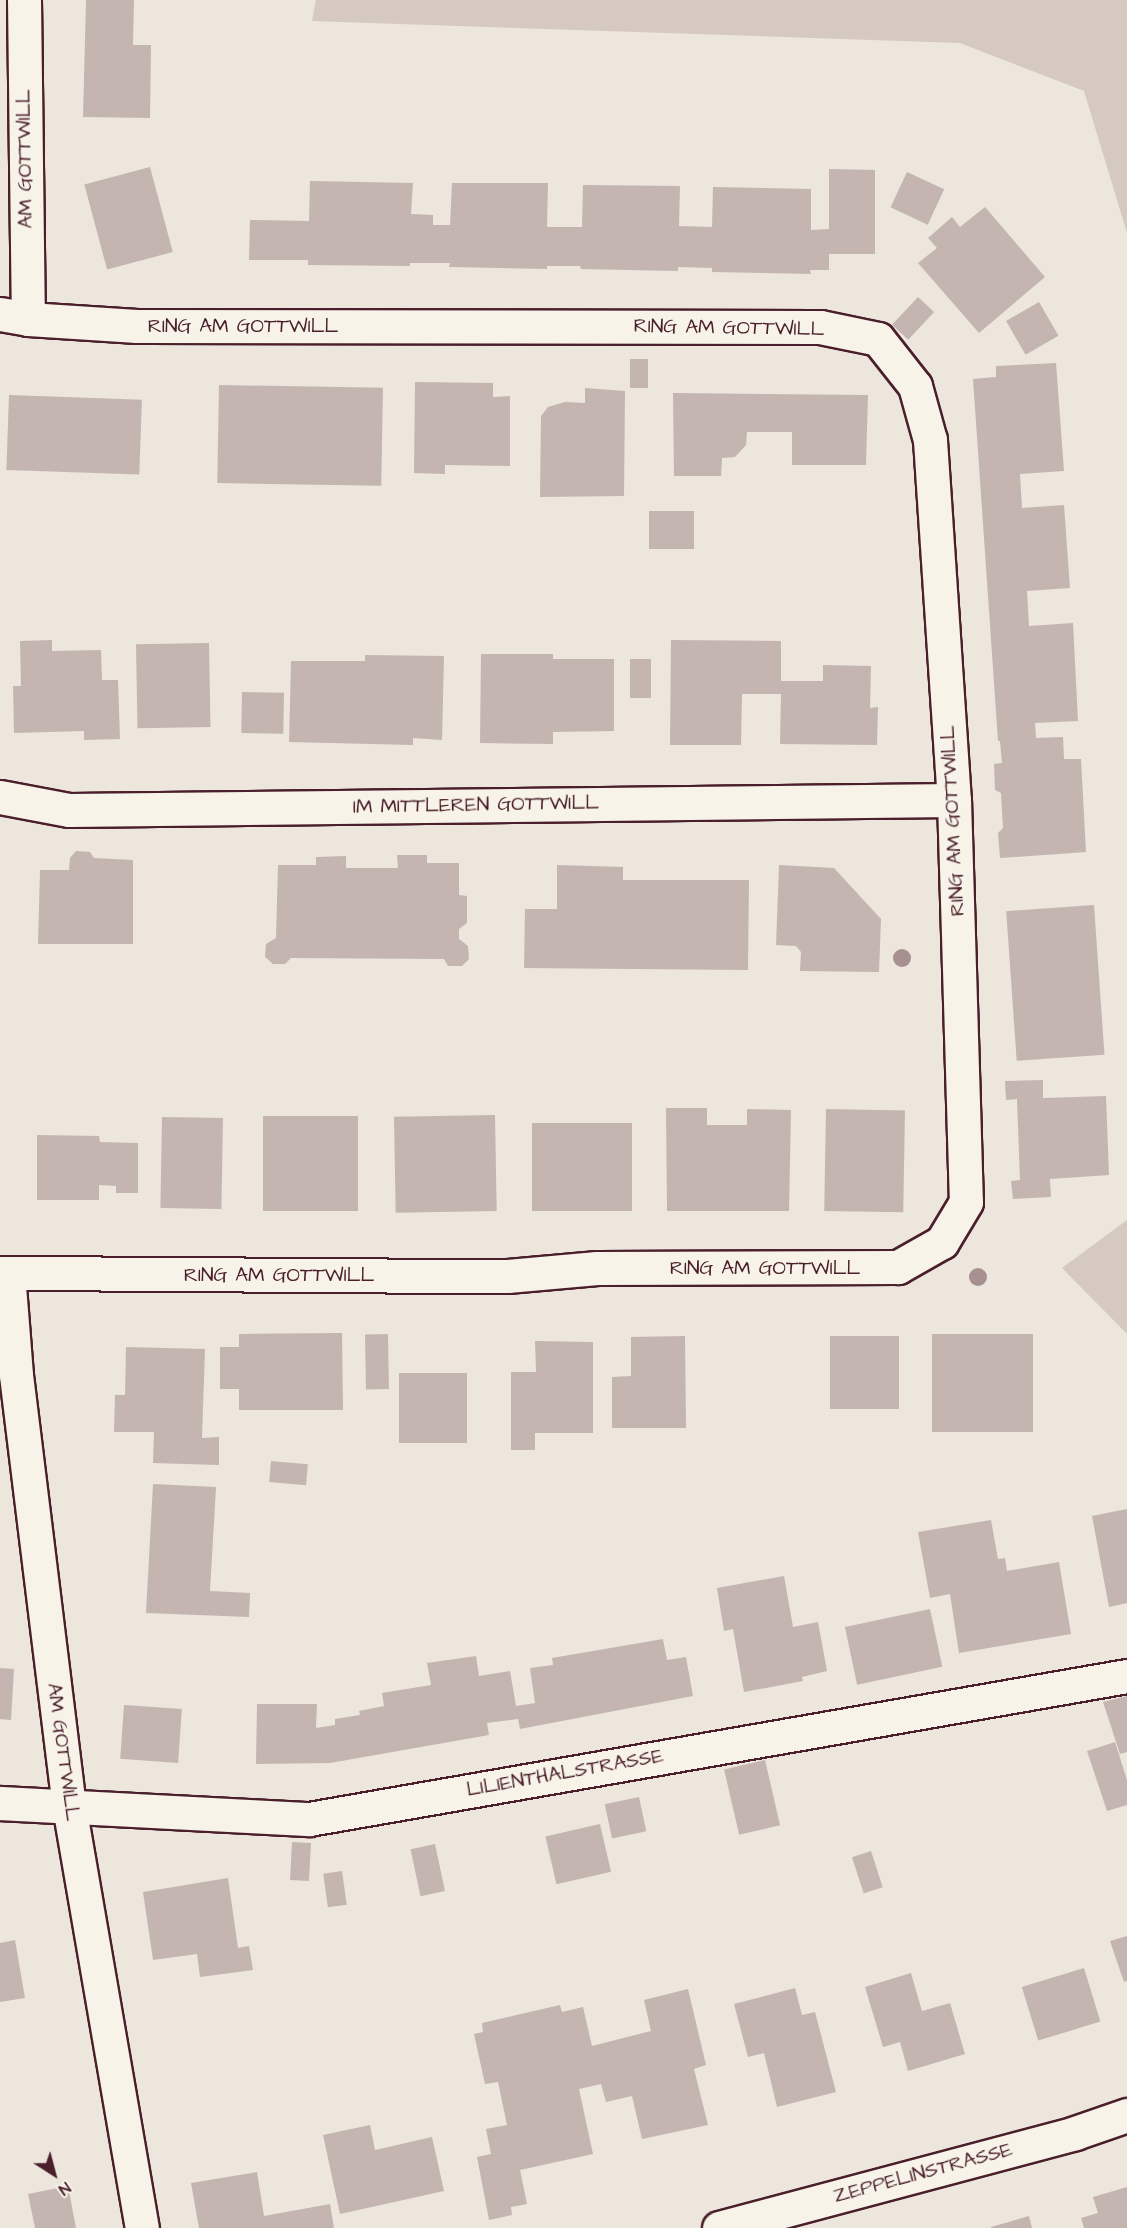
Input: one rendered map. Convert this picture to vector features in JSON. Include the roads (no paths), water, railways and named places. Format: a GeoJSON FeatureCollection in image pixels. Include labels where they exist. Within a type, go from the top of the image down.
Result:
{"type":"FeatureCollection","features":[{"type":"Feature","properties":{"kind":"street","name":"AM GOTTWILL"},"geometry":{"type":"LineString","coordinates":[[14,316],[24,0]]}},
{"type":"Feature","properties":{"kind":"street","name":"RING AM GOTTWILL"},"geometry":{"type":"LineString","coordinates":[[4,1273],[507,1276],[597,1268],[898,1267],[942,1242],[966,1202],[954,800],[930,440],[915,386],[878,339],[820,327],[137,326],[14,316]]}},
{"type":"Feature","properties":{"kind":"street","name":"IM MITTLEREN GOTTWILL"},"geometry":{"type":"LineString","coordinates":[[0,797],[69,810],[954,800]]}},
{"type":"Feature","properties":{"kind":"street","name":"AM GOTTWILL"},"geometry":{"type":"LineString","coordinates":[[4,1273],[69,1806],[142,2228]]}},
{"type":"Feature","properties":{"kind":"street","name":"LILIENTHALSTRASSE"},"geometry":{"type":"LineString","coordinates":[[0,1803],[309,1819],[1127,1676]]}},
{"type":"Feature","properties":{"kind":"street","name":"ZEPPELINSTRASSE"},"geometry":{"type":"LineString","coordinates":[[718,2228],[1075,2133],[1127,2115]]}}]}
